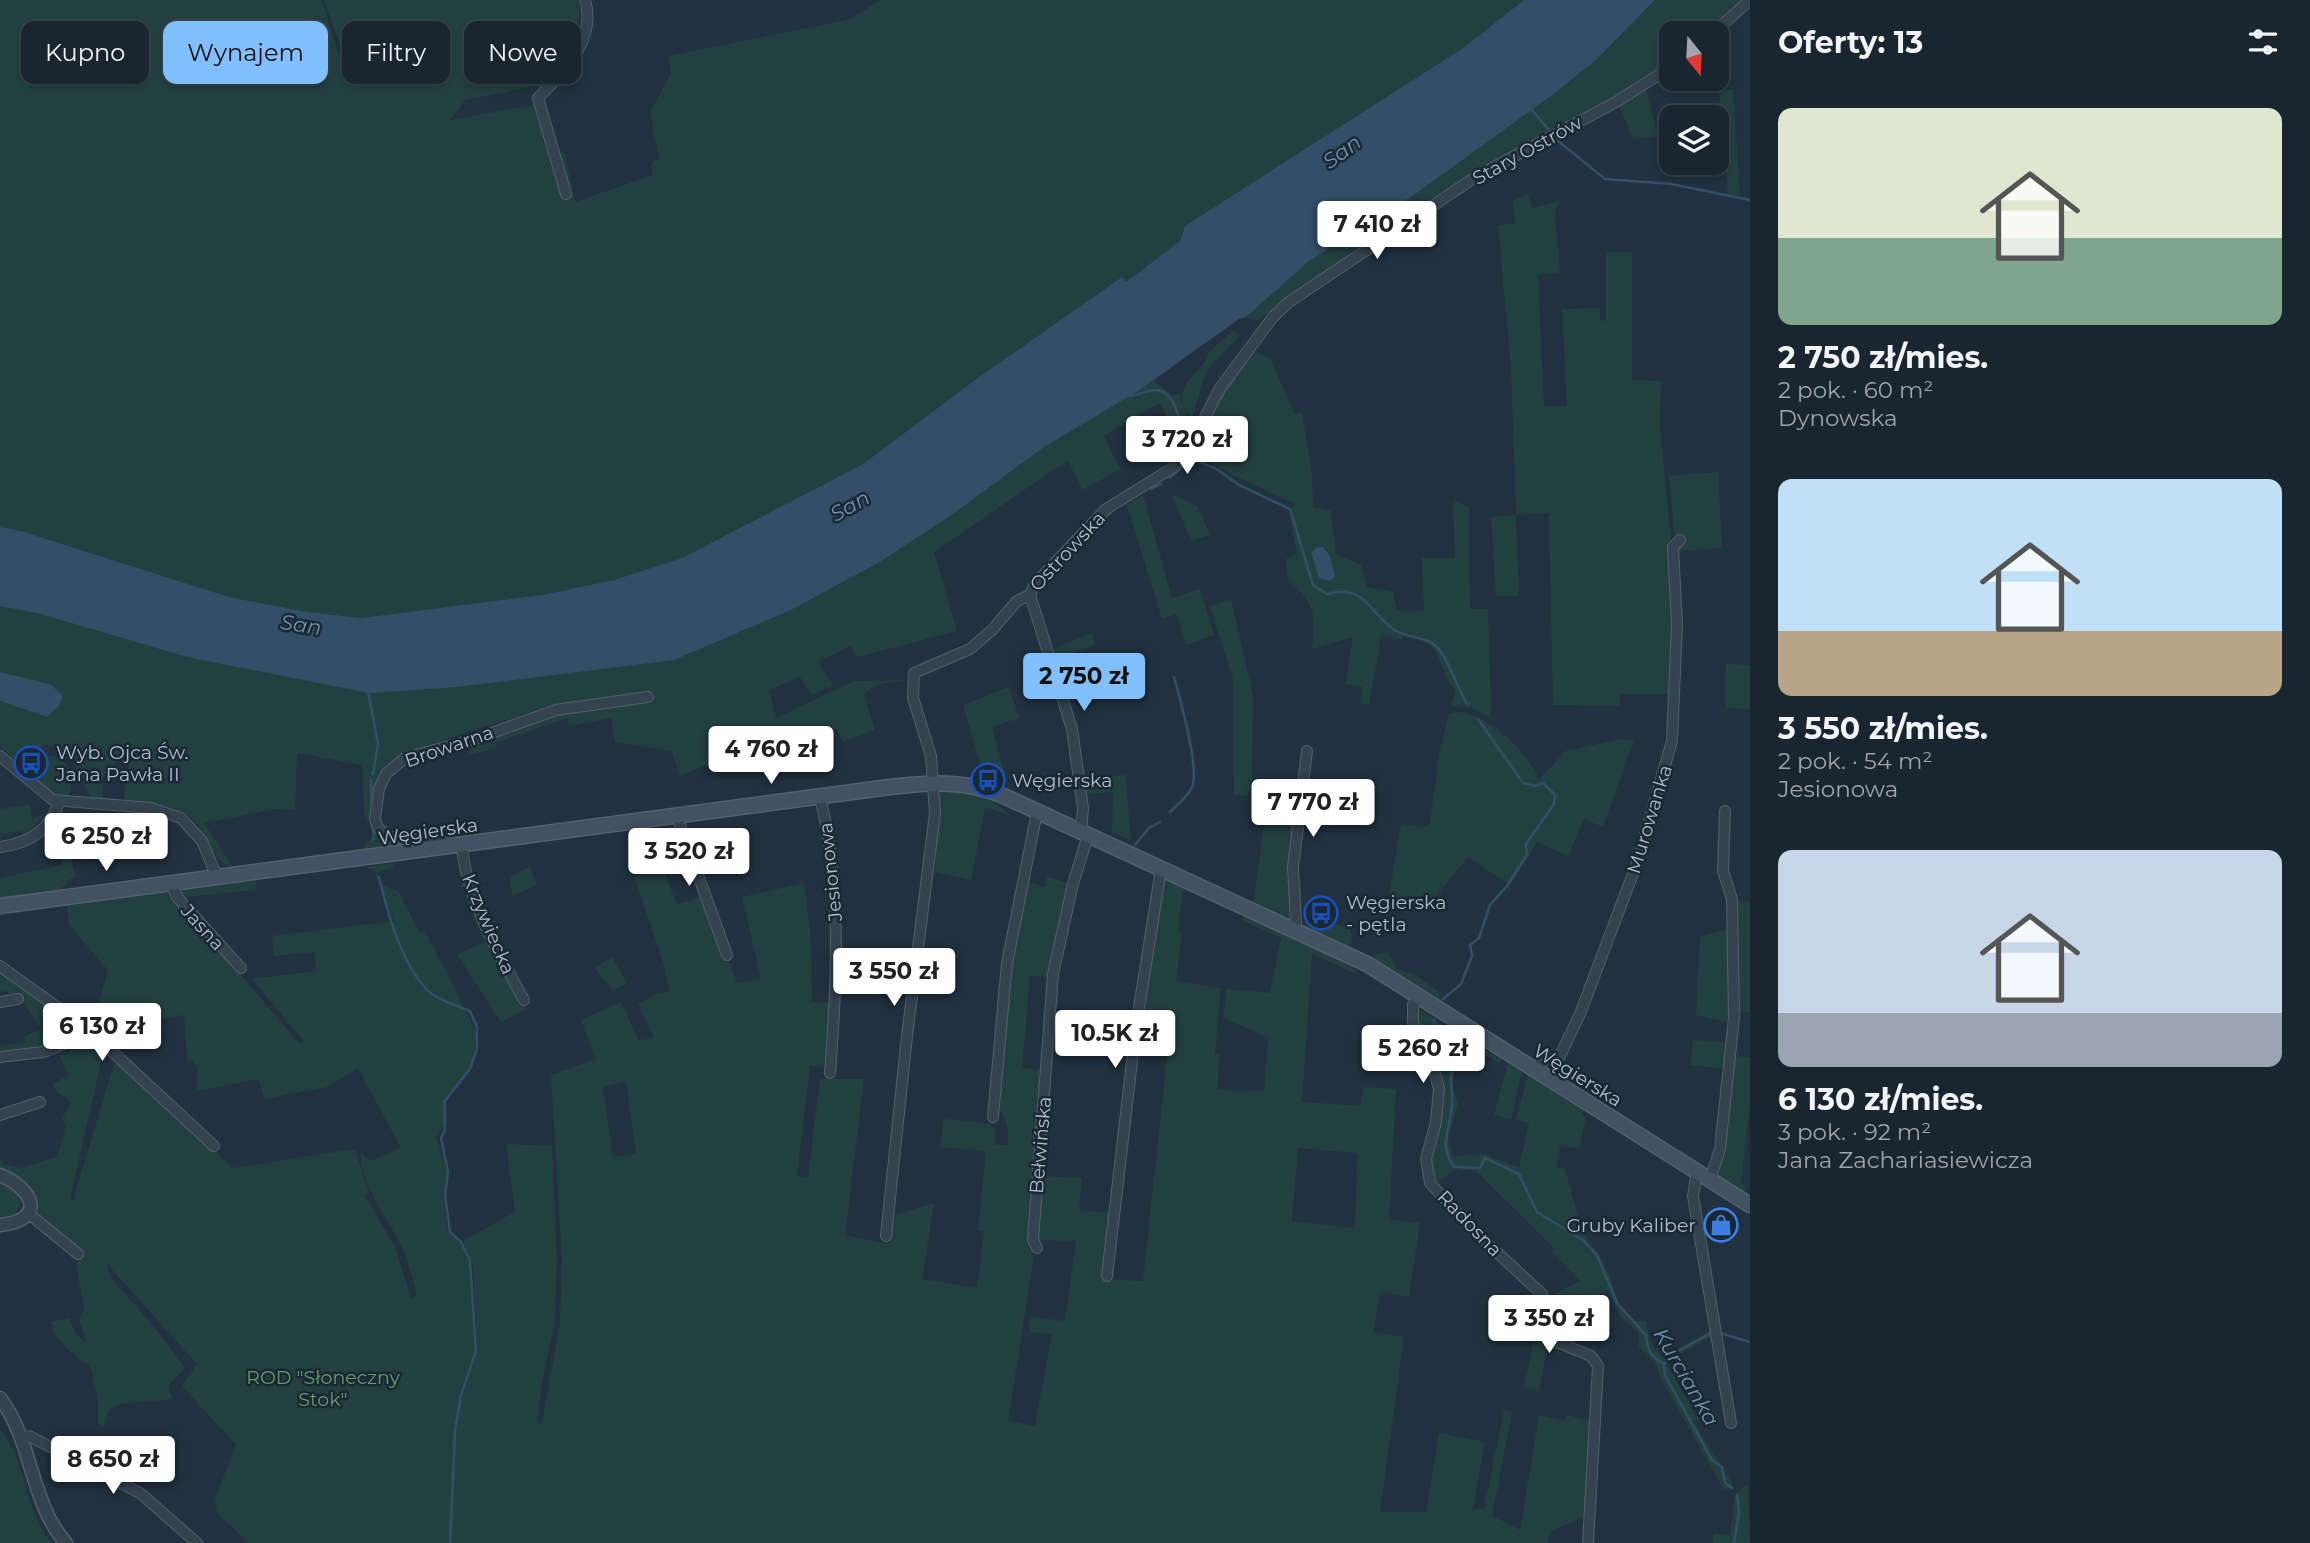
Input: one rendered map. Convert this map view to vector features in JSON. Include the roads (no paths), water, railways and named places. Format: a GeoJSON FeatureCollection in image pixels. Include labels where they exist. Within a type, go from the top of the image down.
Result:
{"type":"FeatureCollection","features":[{"type":"Feature","properties":{"kind":"main road","name":"Węgierska"},"geometry":{"type":"LineString","coordinates":[[0,906],[934,782],[981,788],[1367,964],[1750,1205]]}},
{"type":"Feature","properties":{"kind":"street"},"geometry":{"type":"LineString","coordinates":[[566,194],[538,98],[577,55],[589,13],[585,0]]}},
{"type":"Feature","properties":{"kind":"street"},"geometry":{"type":"LineString","coordinates":[[1726,21],[1750,0]]}},
{"type":"Feature","properties":{"kind":"street","name":"Stary Ostrów"},"geometry":{"type":"LineString","coordinates":[[1282,309],[1477,176],[1616,102],[1659,75]]}},
{"type":"Feature","properties":{"kind":"street","name":"Ostrowska"},"geometry":{"type":"LineString","coordinates":[[934,782],[931,756],[914,705],[912,677],[925,666],[970,649],[992,630],[1017,601],[1030,594],[1034,585],[1105,509],[1174,467],[1191,445],[1220,388],[1282,309]]}},
{"type":"Feature","properties":{"kind":"street","name":"Murowanka"},"geometry":{"type":"LineString","coordinates":[[1534,1070],[1544,1060],[1559,1058],[1580,1014],[1637,863],[1672,741],[1677,625],[1673,547],[1680,540]]}},
{"type":"Feature","properties":{"kind":"street","name":"Bełwińska"},"geometry":{"type":"LineString","coordinates":[[1030,594],[1035,620],[1062,690],[1072,729],[1084,833],[1053,974],[1033,1240],[1037,1248]]}},
{"type":"Feature","properties":{"kind":"street","name":"Browarna"},"geometry":{"type":"LineString","coordinates":[[457,847],[434,841],[390,837],[378,828],[375,818],[379,789],[386,774],[397,764],[405,758],[475,739],[556,710],[648,697]]}},
{"type":"Feature","properties":{"kind":"street"},"geometry":{"type":"LineString","coordinates":[[1293,929],[1296,922],[1293,868],[1307,751]]}},
{"type":"Feature","properties":{"kind":"street"},"geometry":{"type":"LineString","coordinates":[[0,756],[47,796],[60,802],[140,807],[176,816],[198,835],[214,864],[217,877]]}},
{"type":"Feature","properties":{"kind":"street"},"geometry":{"type":"LineString","coordinates":[[887,1236],[906,1036],[930,868],[934,782]]}},
{"type":"Feature","properties":{"kind":"street","name":"Jesionowa"},"geometry":{"type":"LineString","coordinates":[[820,797],[837,905],[830,1073]]}},
{"type":"Feature","properties":{"kind":"street"},"geometry":{"type":"LineString","coordinates":[[0,847],[24,842],[39,834],[52,820],[60,802]]}},
{"type":"Feature","properties":{"kind":"street"},"geometry":{"type":"LineString","coordinates":[[1725,811],[1723,871],[1732,899],[1734,1018],[1720,1149],[1693,1196],[1731,1423]]}},
{"type":"Feature","properties":{"kind":"street"},"geometry":{"type":"LineString","coordinates":[[993,1116],[1007,963],[1037,812]]}},
{"type":"Feature","properties":{"kind":"street"},"geometry":{"type":"LineString","coordinates":[[677,817],[727,955]]}},
{"type":"Feature","properties":{"kind":"street","name":"Krzywiecka"},"geometry":{"type":"LineString","coordinates":[[457,847],[478,906],[524,1000]]}},
{"type":"Feature","properties":{"kind":"street"},"geometry":{"type":"LineString","coordinates":[[1107,1276],[1136,1027],[1161,869]]}},
{"type":"Feature","properties":{"kind":"street","name":"Jasna"},"geometry":{"type":"LineString","coordinates":[[170,883],[177,897],[241,968]]}},
{"type":"Feature","properties":{"kind":"street"},"geometry":{"type":"LineString","coordinates":[[0,966],[89,1030],[214,1146]]}},
{"type":"Feature","properties":{"kind":"street","name":"Radosna"},"geometry":{"type":"LineString","coordinates":[[1418,997],[1413,1005],[1413,1023],[1433,1066],[1439,1089],[1436,1122],[1426,1158],[1430,1183],[1476,1233],[1542,1294],[1557,1342],[1591,1356],[1598,1366],[1588,1543]]}},
{"type":"Feature","properties":{"kind":"street"},"geometry":{"type":"LineString","coordinates":[[0,1002],[18,999]]}},
{"type":"Feature","properties":{"kind":"street"},"geometry":{"type":"LineString","coordinates":[[0,1057],[44,1052],[69,1042]]}},
{"type":"Feature","properties":{"kind":"street"},"geometry":{"type":"LineString","coordinates":[[0,1115],[40,1102]]}},
{"type":"Feature","properties":{"kind":"street"},"geometry":{"type":"LineString","coordinates":[[0,1175],[28,1192],[30,1201],[27,1213],[16,1223],[0,1226]]}},
{"type":"Feature","properties":{"kind":"street"},"geometry":{"type":"LineString","coordinates":[[27,1213],[78,1254]]}},
{"type":"Feature","properties":{"kind":"street"},"geometry":{"type":"LineString","coordinates":[[0,1398],[24,1438],[47,1516],[66,1543]]}},
{"type":"Feature","properties":{"kind":"street"},"geometry":{"type":"LineString","coordinates":[[24,1438],[29,1436],[54,1447],[140,1493],[197,1543]]}},
{"type":"Feature","properties":{"kind":"water","name":"San"},"geometry":{"type":"Polygon","coordinates":[[[1524,0],[1655,0],[1596,60],[1555,93],[1414,195],[1309,261],[1246,317],[1239,319],[1138,391],[1044,447],[953,514],[878,563],[791,610],[674,660],[457,687],[369,693],[187,657],[37,613],[0,606],[0,527],[21,531],[229,597],[308,612],[361,618],[542,595],[614,580],[682,558],[863,464],[975,380],[1122,277],[1126,282],[1180,241],[1185,226],[1463,48],[1524,0]]]}},
{"type":"Feature","properties":{"kind":"water"},"geometry":{"type":"Polygon","coordinates":[[[1317,547],[1323,547],[1330,556],[1335,577],[1330,581],[1319,578],[1311,552],[1317,547]]]}},
{"type":"Feature","properties":{"kind":"water"},"geometry":{"type":"Polygon","coordinates":[[[0,672],[50,684],[63,696],[59,706],[47,717],[0,701],[0,672]]]}},
{"type":"Feature","properties":{"kind":"waterway"},"geometry":{"type":"LineString","coordinates":[[1531,109],[1549,130]]}},
{"type":"Feature","properties":{"kind":"waterway"},"geometry":{"type":"LineString","coordinates":[[1558,141],[1605,179],[1671,184],[1750,200]]}},
{"type":"Feature","properties":{"kind":"waterway"},"geometry":{"type":"LineString","coordinates":[[1219,400],[1246,362]]}},
{"type":"Feature","properties":{"kind":"waterway","name":"Kurcianka"},"geometry":{"type":"LineString","coordinates":[[1129,396],[1153,390],[1164,392],[1176,410],[1183,439]]}},
{"type":"Feature","properties":{"kind":"waterway","name":"Kurcianka"},"geometry":{"type":"LineString","coordinates":[[1210,418],[1196,450],[1189,458],[1215,468],[1239,485],[1290,509],[1313,585],[1327,594],[1340,592],[1358,596],[1393,629],[1432,643],[1445,658],[1467,704]]}},
{"type":"Feature","properties":{"kind":"waterway"},"geometry":{"type":"LineString","coordinates":[[1170,478],[1184,465]]}},
{"type":"Feature","properties":{"kind":"waterway"},"geometry":{"type":"LineString","coordinates":[[1151,489],[1161,484]]}},
{"type":"Feature","properties":{"kind":"waterway"},"geometry":{"type":"LineString","coordinates":[[1103,519],[1116,508]]}},
{"type":"Feature","properties":{"kind":"waterway"},"geometry":{"type":"LineString","coordinates":[[1170,812],[1188,794],[1194,778],[1188,733],[1174,677]]}},
{"type":"Feature","properties":{"kind":"waterway"},"geometry":{"type":"LineString","coordinates":[[368,691],[378,744],[373,774]]}},
{"type":"Feature","properties":{"kind":"waterway","name":"Kurcianka"},"geometry":{"type":"LineString","coordinates":[[1443,999],[1461,984],[1472,956],[1470,945],[1479,938],[1490,905],[1507,886],[1527,855],[1526,844],[1554,804],[1555,795],[1543,783],[1535,786],[1523,783],[1478,719]]}},
{"type":"Feature","properties":{"kind":"waterway"},"geometry":{"type":"LineString","coordinates":[[371,780],[372,809]]}},
{"type":"Feature","properties":{"kind":"waterway"},"geometry":{"type":"LineString","coordinates":[[1135,845],[1149,828],[1160,822]]}},
{"type":"Feature","properties":{"kind":"waterway"},"geometry":{"type":"LineString","coordinates":[[373,840],[374,830]]}},
{"type":"Feature","properties":{"kind":"waterway"},"geometry":{"type":"LineString","coordinates":[[379,877],[396,936],[417,978],[436,996],[470,1011],[477,1027],[477,1049],[470,1069],[444,1102],[445,1130],[441,1138],[448,1172],[445,1195],[450,1232],[461,1242],[470,1260],[476,1351],[461,1395],[455,1432],[450,1543]]}},
{"type":"Feature","properties":{"kind":"waterway","name":"Kurcianka"},"geometry":{"type":"LineString","coordinates":[[1434,1019],[1434,1037],[1452,1069],[1451,1111],[1446,1142],[1454,1167],[1480,1168],[1485,1158],[1519,1174],[1537,1212],[1583,1240],[1597,1255],[1617,1303],[1646,1335],[1653,1356],[1664,1364]]}},
{"type":"Feature","properties":{"kind":"waterway"},"geometry":{"type":"LineString","coordinates":[[1664,1364],[1680,1350],[1711,1333]]}},
{"type":"Feature","properties":{"kind":"waterway"},"geometry":{"type":"LineString","coordinates":[[1720,1333],[1750,1342]]}},
{"type":"Feature","properties":{"kind":"waterway","name":"Kurcianka"},"geometry":{"type":"LineString","coordinates":[[1664,1365],[1665,1375],[1712,1460],[1722,1467],[1725,1483],[1732,1488]]}},
{"type":"Feature","properties":{"kind":"waterway","name":"Kurcianka"},"geometry":{"type":"LineString","coordinates":[[1734,1543],[1739,1512],[1737,1495]]}},
{"type":"Feature","properties":{"kind":"place","name":"Wyb. Ojca Św. Jana Pawła II"},"geometry":{"type":"Point","coordinates":[31,763]}},
{"type":"Feature","properties":{"kind":"place","name":"Węgierska"},"geometry":{"type":"Point","coordinates":[988,780]}},
{"type":"Feature","properties":{"kind":"place","name":"Węgierska - pętla"},"geometry":{"type":"Point","coordinates":[1321,913]}},
{"type":"Feature","properties":{"kind":"place","name":"Gruby Kaliber"},"geometry":{"type":"Point","coordinates":[1721,1225]}},
{"type":"Feature","properties":{"kind":"park label","name":"ROD \"Słoneczny Stok\""},"geometry":{"type":"Point","coordinates":[323,1388]}}]}
